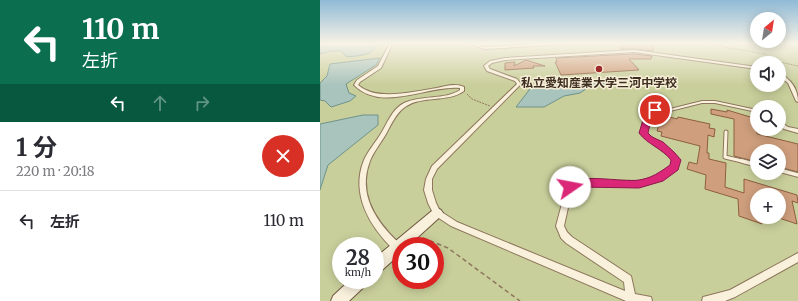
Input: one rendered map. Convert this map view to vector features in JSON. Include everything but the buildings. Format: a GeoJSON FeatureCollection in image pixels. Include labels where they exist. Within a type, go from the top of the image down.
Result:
{"type":"FeatureCollection","features":[{"type":"Feature","properties":{"kind":"street"},"geometry":{"type":"LineString","coordinates":[[384,57],[380,67],[358,80],[356,85],[360,89],[381,95],[402,95],[458,86],[462,87],[460,92],[421,99],[403,106],[390,123],[366,164],[363,180],[364,199],[368,213],[384,236],[392,243]]}},
{"type":"Feature","properties":{"kind":"street"},"geometry":{"type":"LineString","coordinates":[[541,57],[496,60],[487,64],[486,68],[496,74],[516,80],[519,84],[494,107],[434,168],[429,179],[428,190],[437,214],[475,233],[631,298],[646,301]]}},
{"type":"Feature","properties":{"kind":"street"},"geometry":{"type":"LineString","coordinates":[[678,57],[750,67]]}},
{"type":"Feature","properties":{"kind":"street"},"geometry":{"type":"LineString","coordinates":[[786,79],[790,82],[798,101]]}},
{"type":"Feature","properties":{"kind":"street"},"geometry":{"type":"LineString","coordinates":[[631,298],[628,280],[569,240],[564,235],[560,226],[570,187],[578,183],[639,184],[660,178],[675,167],[676,160],[671,154],[660,144],[649,139],[643,133],[648,114],[655,110],[666,111],[702,102],[715,102],[750,110]]}},
{"type":"Feature","properties":{"kind":"street"},"geometry":{"type":"LineString","coordinates":[[786,128],[798,131]]}},
{"type":"Feature","properties":{"kind":"street"},"geometry":{"type":"LineString","coordinates":[[409,237],[437,214]]}},
{"type":"Feature","properties":{"kind":"street"},"geometry":{"type":"LineString","coordinates":[[384,259],[392,252]]}},
{"type":"Feature","properties":{"kind":"street"},"geometry":{"type":"LineString","coordinates":[[707,301],[732,294],[798,257]]}},
{"type":"Feature","properties":{"kind":"street"},"geometry":{"type":"LineString","coordinates":[[339,301],[352,289]]}},
{"type":"Feature","properties":{"kind":"lane"},"geometry":{"type":"LineString","coordinates":[[726,132],[725,156],[750,163]]}},
{"type":"Feature","properties":{"kind":"lane"},"geometry":{"type":"LineString","coordinates":[[786,172],[798,175]]}},
{"type":"Feature","properties":{"kind":"path"},"geometry":{"type":"LineString","coordinates":[[768,57],[770,60],[798,66]]}},
{"type":"Feature","properties":{"kind":"path"},"geometry":{"type":"LineString","coordinates":[[460,92],[468,95],[472,99],[494,107]]}},
{"type":"Feature","properties":{"kind":"path"},"geometry":{"type":"LineString","coordinates":[[413,234],[448,248],[520,301]]}},
{"type":"Feature","properties":{"kind":"green space"},"geometry":{"type":"Polygon","coordinates":[[[320,57],[750,57],[750,92],[786,92],[786,57],[798,57],[798,301],[320,301],[320,57]]]}},
{"type":"Feature","properties":{"kind":"water"},"geometry":{"type":"Polygon","coordinates":[[[380,58],[376,65],[346,84],[349,93],[356,96],[350,101],[331,107],[325,101],[320,100],[320,83],[327,76],[330,64],[380,58]]]}},
{"type":"Feature","properties":{"kind":"water"},"geometry":{"type":"Polygon","coordinates":[[[580,81],[601,82],[608,85],[589,87],[580,93],[564,96],[544,107],[516,107],[533,85],[546,86],[580,81]]]}},
{"type":"Feature","properties":{"kind":"water"},"geometry":{"type":"Polygon","coordinates":[[[363,115],[378,115],[378,125],[328,165],[320,190],[320,124],[363,115]]]}},
{"type":"Feature","properties":{"kind":"place","name":"私立愛知産業大学三河中学校"},"geometry":{"type":"Point","coordinates":[599,69]}},
{"type":"Feature","properties":{"kind":"route"},"geometry":{"type":"LineString","coordinates":[[570,187],[578,183],[639,184],[660,178],[675,167],[676,160],[671,154],[660,144],[649,139],[643,133],[648,114],[655,110]]}}]}
